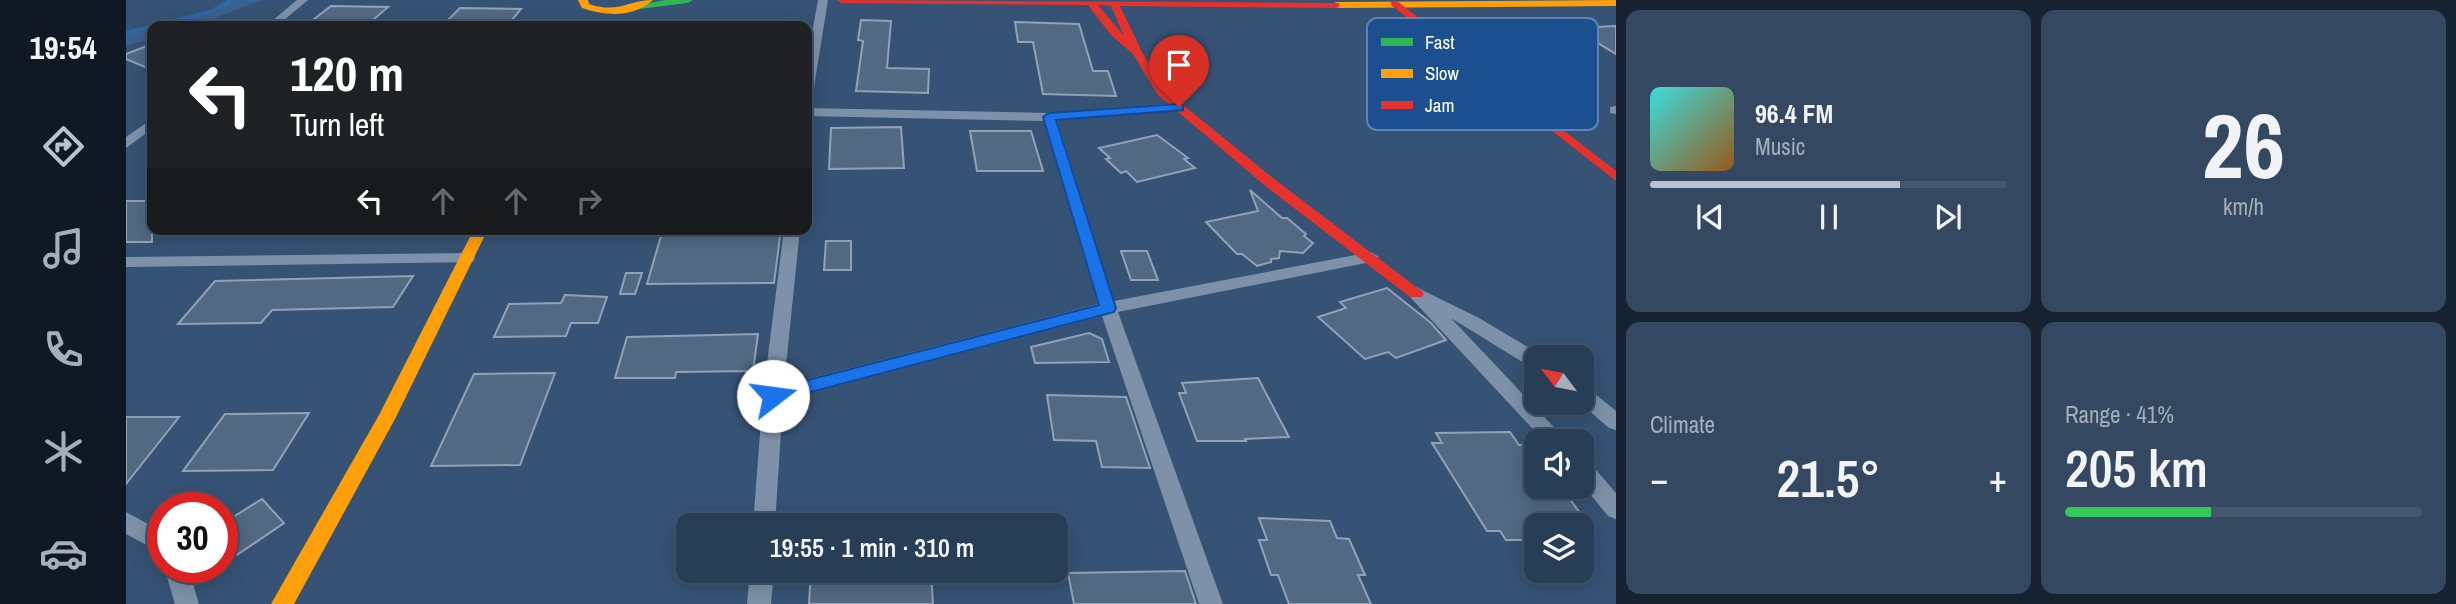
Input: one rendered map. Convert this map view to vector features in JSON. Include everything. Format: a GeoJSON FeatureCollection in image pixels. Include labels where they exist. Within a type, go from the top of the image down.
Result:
{"type":"FeatureCollection","features":[{"type":"Feature","properties":{"kind":"street"},"geometry":{"type":"LineString","coordinates":[[277,21],[303,0]]}},
{"type":"Feature","properties":{"kind":"street"},"geometry":{"type":"LineString","coordinates":[[581,3],[601,12],[620,11],[643,3],[688,0]]}},
{"type":"Feature","properties":{"kind":"street"},"geometry":{"type":"LineString","coordinates":[[812,62],[822,0]]}},
{"type":"Feature","properties":{"kind":"street"},"geometry":{"type":"LineString","coordinates":[[842,0],[1616,3]]}},
{"type":"Feature","properties":{"kind":"street"},"geometry":{"type":"LineString","coordinates":[[1090,2],[1115,33],[1137,52]]}},
{"type":"Feature","properties":{"kind":"street"},"geometry":{"type":"LineString","coordinates":[[1115,2],[1137,52],[1162,93],[1268,181],[1416,293],[1546,429]]}},
{"type":"Feature","properties":{"kind":"street"},"geometry":{"type":"LineString","coordinates":[[581,3],[587,21]]}},
{"type":"Feature","properties":{"kind":"street"},"geometry":{"type":"LineString","coordinates":[[1405,3],[1426,18]]}},
{"type":"Feature","properties":{"kind":"street"},"geometry":{"type":"LineString","coordinates":[[1405,3],[1423,18]]}},
{"type":"Feature","properties":{"kind":"street"},"geometry":{"type":"LineString","coordinates":[[607,21],[620,11]]}},
{"type":"Feature","properties":{"kind":"street"},"geometry":{"type":"LineString","coordinates":[[812,112],[1049,117],[1179,107]]}},
{"type":"Feature","properties":{"kind":"street"},"geometry":{"type":"LineString","coordinates":[[1049,117],[1108,308],[1211,604]]}},
{"type":"Feature","properties":{"kind":"street"},"geometry":{"type":"LineString","coordinates":[[126,144],[147,127]]}},
{"type":"Feature","properties":{"kind":"street"},"geometry":{"type":"LineString","coordinates":[[1559,130],[1616,177]]}},
{"type":"Feature","properties":{"kind":"street"},"geometry":{"type":"LineString","coordinates":[[1580,130],[1616,156]]}},
{"type":"Feature","properties":{"kind":"street"},"geometry":{"type":"LineString","coordinates":[[282,604],[420,355],[478,235]]}},
{"type":"Feature","properties":{"kind":"street"},"geometry":{"type":"LineString","coordinates":[[765,513],[773,396],[791,235]]}},
{"type":"Feature","properties":{"kind":"street"},"geometry":{"type":"LineString","coordinates":[[773,396],[1108,308],[1371,257]]}},
{"type":"Feature","properties":{"kind":"street"},"geometry":{"type":"LineString","coordinates":[[126,262],[467,258]]}},
{"type":"Feature","properties":{"kind":"street"},"geometry":{"type":"LineString","coordinates":[[1416,293],[1473,322],[1524,354]]}},
{"type":"Feature","properties":{"kind":"street"},"geometry":{"type":"LineString","coordinates":[[1594,404],[1616,422]]}},
{"type":"Feature","properties":{"kind":"street"},"geometry":{"type":"LineString","coordinates":[[1594,483],[1616,509]]}},
{"type":"Feature","properties":{"kind":"street"},"geometry":{"type":"LineString","coordinates":[[126,522],[147,534]]}},
{"type":"Feature","properties":{"kind":"street"},"geometry":{"type":"LineString","coordinates":[[181,583],[187,604]]}},
{"type":"Feature","properties":{"kind":"street"},"geometry":{"type":"LineString","coordinates":[[760,604],[761,583]]}},
{"type":"Feature","properties":{"kind":"shaded area"},"geometry":{"type":"Polygon","coordinates":[[[227,0],[261,0],[206,21],[166,21],[210,10],[227,0]]]}},
{"type":"Feature","properties":{"kind":"shaded area"},"geometry":{"type":"Polygon","coordinates":[[[147,26],[147,40],[126,46],[126,31],[147,26]]]}},
{"type":"Feature","properties":{"kind":"building"},"geometry":{"type":"Polygon","coordinates":[[[331,6],[388,7],[372,21],[312,21],[331,6]]]}},
{"type":"Feature","properties":{"kind":"building"},"geometry":{"type":"Polygon","coordinates":[[[460,8],[521,9],[511,21],[447,21],[460,8]]]}},
{"type":"Feature","properties":{"kind":"building"},"geometry":{"type":"Polygon","coordinates":[[[861,20],[891,21],[887,68],[929,69],[928,93],[856,91],[863,41],[858,40],[861,20]]]}},
{"type":"Feature","properties":{"kind":"building"},"geometry":{"type":"Polygon","coordinates":[[[1015,22],[1079,24],[1093,71],[1108,71],[1116,96],[1043,94],[1033,42],[1018,42],[1015,22]]]}},
{"type":"Feature","properties":{"kind":"building"},"geometry":{"type":"Polygon","coordinates":[[[1616,26],[1616,54],[1598,43],[1598,27],[1616,26]]]}},
{"type":"Feature","properties":{"kind":"building"},"geometry":{"type":"Polygon","coordinates":[[[147,46],[147,68],[126,59],[126,54],[147,46]]]}},
{"type":"Feature","properties":{"kind":"building"},"geometry":{"type":"Polygon","coordinates":[[[901,127],[904,168],[829,169],[831,128],[901,127]]]}},
{"type":"Feature","properties":{"kind":"building"},"geometry":{"type":"Polygon","coordinates":[[[970,131],[1031,131],[1043,171],[977,171],[970,131]]]}},
{"type":"Feature","properties":{"kind":"building"},"geometry":{"type":"Polygon","coordinates":[[[1157,135],[1188,158],[1184,159],[1195,168],[1137,182],[1126,171],[1121,173],[1099,148],[1157,135]]]}},
{"type":"Feature","properties":{"kind":"building"},"geometry":{"type":"Polygon","coordinates":[[[1250,190],[1282,218],[1287,218],[1306,234],[1304,236],[1313,243],[1303,253],[1280,251],[1279,258],[1257,266],[1242,254],[1237,254],[1206,222],[1258,211],[1250,190]]]}},
{"type":"Feature","properties":{"kind":"building"},"geometry":{"type":"Polygon","coordinates":[[[126,201],[147,201],[147,235],[152,235],[152,242],[126,242],[126,201]]]}},
{"type":"Feature","properties":{"kind":"building"},"geometry":{"type":"Polygon","coordinates":[[[661,235],[780,235],[774,283],[647,284],[661,235]]]}},
{"type":"Feature","properties":{"kind":"building"},"geometry":{"type":"Polygon","coordinates":[[[826,241],[851,241],[851,270],[824,270],[826,241]]]}},
{"type":"Feature","properties":{"kind":"building"},"geometry":{"type":"Polygon","coordinates":[[[1121,251],[1147,251],[1158,280],[1131,280],[1121,251]]]}},
{"type":"Feature","properties":{"kind":"building"},"geometry":{"type":"Polygon","coordinates":[[[626,273],[642,273],[635,294],[620,294],[626,273]]]}},
{"type":"Feature","properties":{"kind":"building"},"geometry":{"type":"Polygon","coordinates":[[[413,276],[393,307],[272,310],[261,323],[178,324],[215,281],[413,276]]]}},
{"type":"Feature","properties":{"kind":"building"},"geometry":{"type":"Polygon","coordinates":[[[1387,288],[1431,323],[1446,340],[1396,358],[1388,352],[1365,359],[1318,317],[1346,308],[1340,302],[1387,288]]]}},
{"type":"Feature","properties":{"kind":"building"},"geometry":{"type":"Polygon","coordinates":[[[565,295],[607,297],[598,323],[571,323],[566,336],[494,337],[509,304],[561,303],[565,295]]]}},
{"type":"Feature","properties":{"kind":"building"},"geometry":{"type":"Polygon","coordinates":[[[1089,333],[1102,339],[1109,362],[1035,363],[1031,347],[1089,333]]]}},
{"type":"Feature","properties":{"kind":"building"},"geometry":{"type":"Polygon","coordinates":[[[758,334],[753,371],[676,372],[675,378],[615,378],[627,337],[758,334]]]}},
{"type":"Feature","properties":{"kind":"building"},"geometry":{"type":"Polygon","coordinates":[[[555,373],[520,465],[431,466],[474,374],[555,373]]]}},
{"type":"Feature","properties":{"kind":"building"},"geometry":{"type":"Polygon","coordinates":[[[1258,378],[1289,437],[1245,439],[1246,441],[1197,441],[1179,393],[1186,393],[1182,383],[1258,378]]]}},
{"type":"Feature","properties":{"kind":"building"},"geometry":{"type":"Polygon","coordinates":[[[1047,395],[1126,397],[1150,468],[1102,467],[1096,441],[1054,440],[1047,395]]]}},
{"type":"Feature","properties":{"kind":"building"},"geometry":{"type":"Polygon","coordinates":[[[309,413],[273,470],[183,471],[225,414],[309,413]]]}},
{"type":"Feature","properties":{"kind":"building"},"geometry":{"type":"Polygon","coordinates":[[[126,417],[179,417],[126,484],[126,417]]]}},
{"type":"Feature","properties":{"kind":"building"},"geometry":{"type":"Polygon","coordinates":[[[1510,432],[1519,445],[1524,444],[1524,499],[1570,499],[1580,513],[1524,513],[1524,540],[1506,540],[1500,531],[1487,531],[1432,443],[1442,443],[1436,433],[1510,432]]]}},
{"type":"Feature","properties":{"kind":"building"},"geometry":{"type":"Polygon","coordinates":[[[262,499],[284,523],[238,554],[238,514],[262,499]]]}},
{"type":"Feature","properties":{"kind":"building"},"geometry":{"type":"Polygon","coordinates":[[[1259,518],[1330,521],[1337,538],[1349,539],[1365,575],[1358,575],[1371,604],[1289,604],[1278,575],[1271,575],[1259,540],[1267,540],[1259,518]]]}},
{"type":"Feature","properties":{"kind":"building"},"geometry":{"type":"Polygon","coordinates":[[[1185,571],[1196,604],[1074,604],[1068,573],[1185,571]]]}},
{"type":"Feature","properties":{"kind":"building"},"geometry":{"type":"Polygon","coordinates":[[[810,583],[932,583],[933,604],[809,604],[810,583]]]}},
{"type":"Feature","properties":{"kind":"waterway"},"geometry":{"type":"LineString","coordinates":[[199,21],[247,2]]}},
{"type":"Feature","properties":{"kind":"waterway"},"geometry":{"type":"LineString","coordinates":[[126,41],[147,36]]}},
{"type":"Feature","properties":{"kind":"traffic: fast"},"geometry":{"type":"LineString","coordinates":[[639,6],[688,0]]}},
{"type":"Feature","properties":{"kind":"traffic: slow"},"geometry":{"type":"LineString","coordinates":[[583,0],[585,6],[610,11],[633,8],[648,0]]}},
{"type":"Feature","properties":{"kind":"traffic: slow"},"geometry":{"type":"LineString","coordinates":[[1336,5],[1616,3]]}},
{"type":"Feature","properties":{"kind":"traffic: slow"},"geometry":{"type":"LineString","coordinates":[[282,604],[386,419],[478,235]]}},
{"type":"Feature","properties":{"kind":"traffic: jam"},"geometry":{"type":"LineString","coordinates":[[842,0],[1336,5]]}},
{"type":"Feature","properties":{"kind":"traffic: jam"},"geometry":{"type":"LineString","coordinates":[[1089,0],[1115,33],[1137,52],[1113,0]]}},
{"type":"Feature","properties":{"kind":"traffic: jam"},"geometry":{"type":"LineString","coordinates":[[1394,3],[1413,18]]}},
{"type":"Feature","properties":{"kind":"traffic: jam"},"geometry":{"type":"LineString","coordinates":[[1137,52],[1162,93],[1268,181],[1416,293]]}},
{"type":"Feature","properties":{"kind":"traffic: jam"},"geometry":{"type":"LineString","coordinates":[[1556,130],[1616,177]]}},
{"type":"Feature","properties":{"kind":"route"},"geometry":{"type":"LineString","coordinates":[[773,396],[970,342],[1108,308],[1049,117],[1179,107]]}}]}
